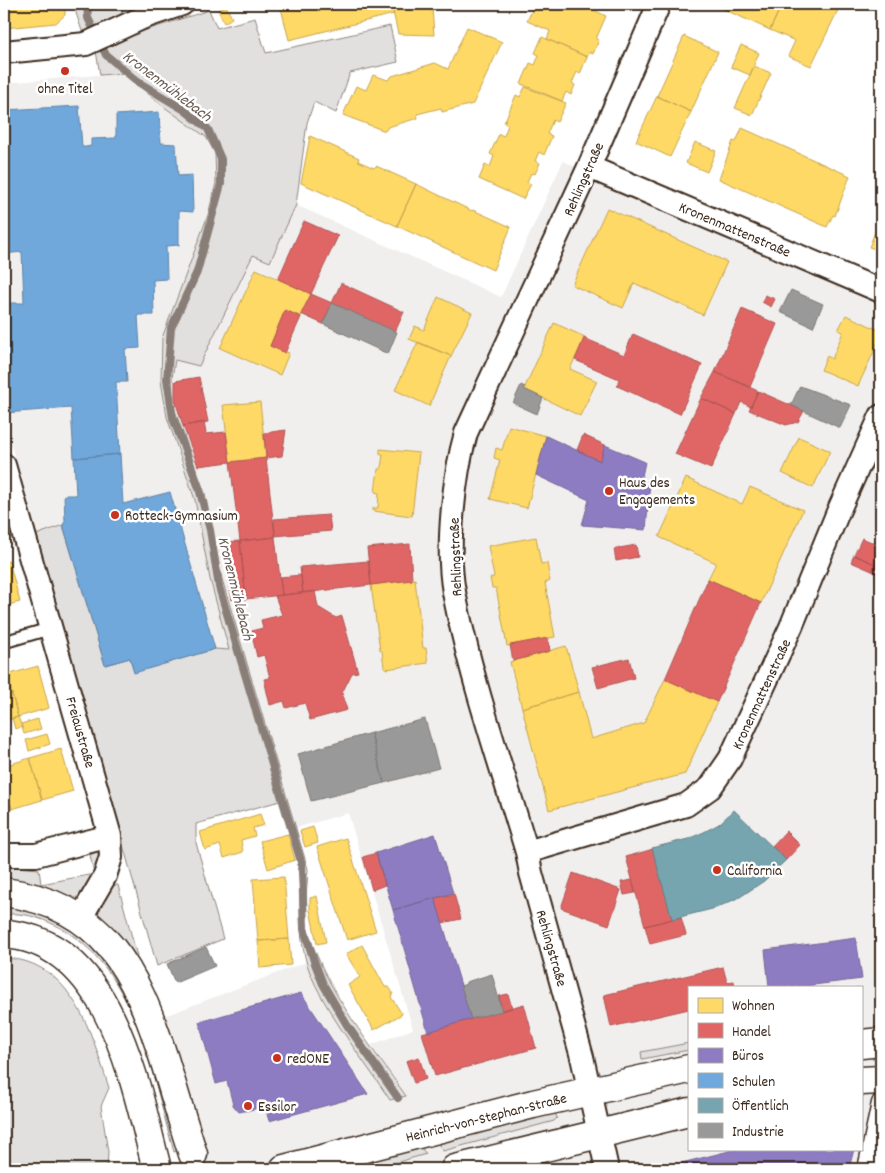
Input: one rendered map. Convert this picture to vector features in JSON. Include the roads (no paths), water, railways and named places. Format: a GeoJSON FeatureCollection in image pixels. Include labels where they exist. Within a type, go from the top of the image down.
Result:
{"type":"FeatureCollection","features":[{"type":"Feature","properties":{"kind":"main road"},"geometry":{"type":"LineString","coordinates":[[4,892],[23,895],[52,905],[80,919],[102,937],[121,958],[134,980],[155,1033],[197,1162]]}},
{"type":"Feature","properties":{"kind":"main road"},"geometry":{"type":"LineString","coordinates":[[4,934],[28,938],[63,955],[88,980],[101,1000],[125,1055],[157,1167]]}},
{"type":"Feature","properties":{"kind":"main road"},"geometry":{"type":"LineString","coordinates":[[862,1044],[881,1042]]}},
{"type":"Feature","properties":{"kind":"main road","name":"Heinrich-von-Stephan-Straße"},"geometry":{"type":"LineString","coordinates":[[284,1169],[590,1091],[688,1069]]}},
{"type":"Feature","properties":{"kind":"main road"},"geometry":{"type":"LineString","coordinates":[[862,1082],[881,1080]]}},
{"type":"Feature","properties":{"kind":"main road"},"geometry":{"type":"LineString","coordinates":[[455,1169],[688,1112]]}},
{"type":"Feature","properties":{"kind":"street"},"geometry":{"type":"LineString","coordinates":[[4,52],[86,44],[144,10],[182,4]]}},
{"type":"Feature","properties":{"kind":"street","name":"Rehlingstraße"},"geometry":{"type":"LineString","coordinates":[[598,1133],[590,1091],[527,852],[475,676],[454,590],[452,530],[454,500],[466,433],[589,167],[659,4]]}},
{"type":"Feature","properties":{"kind":"street","name":"Kronenmattenstraße"},"geometry":{"type":"LineString","coordinates":[[589,167],[881,291]]}},
{"type":"Feature","properties":{"kind":"street","name":"Kronenmattenstraße"},"geometry":{"type":"LineString","coordinates":[[527,852],[686,804],[710,788],[730,759],[791,626],[838,512],[881,416]]}},
{"type":"Feature","properties":{"kind":"street","name":"Freiaustraße"},"geometry":{"type":"LineString","coordinates":[[4,465],[110,836],[112,857],[105,876],[80,919]]}},
{"type":"Feature","properties":{"kind":"street"},"geometry":{"type":"LineString","coordinates":[[4,855],[36,855],[110,836]]}},
{"type":"Feature","properties":{"kind":"street"},"geometry":{"type":"LineString","coordinates":[[867,1169],[881,1103]]}},
{"type":"Feature","properties":{"kind":"street"},"geometry":{"type":"LineString","coordinates":[[598,1133],[607,1169]]}},
{"type":"Feature","properties":{"kind":"lane"},"geometry":{"type":"LineString","coordinates":[[4,642],[52,628]]}},
{"type":"Feature","properties":{"kind":"waterway","name":"Kronenmühlebach"},"geometry":{"type":"LineString","coordinates":[[87,4],[88,18],[106,55],[138,82],[183,109],[208,129],[221,159],[221,184],[197,272],[171,328],[167,379],[173,418],[199,488],[210,530],[219,587],[302,865],[304,929],[314,961],[323,984],[347,1025],[398,1098]]}},
{"type":"Feature","properties":{"kind":"place","name":"ohne Titel"},"geometry":{"type":"Point","coordinates":[65,71]}},
{"type":"Feature","properties":{"kind":"place","name":"Haus des Engagements"},"geometry":{"type":"Point","coordinates":[609,491]}},
{"type":"Feature","properties":{"kind":"place","name":"Rotteck-Gymnasium"},"geometry":{"type":"Point","coordinates":[115,515]}},
{"type":"Feature","properties":{"kind":"place","name":"California"},"geometry":{"type":"Point","coordinates":[717,870]}},
{"type":"Feature","properties":{"kind":"place","name":"redONE"},"geometry":{"type":"Point","coordinates":[277,1058]}},
{"type":"Feature","properties":{"kind":"place","name":"Essilor"},"geometry":{"type":"Point","coordinates":[248,1106]}}]}
